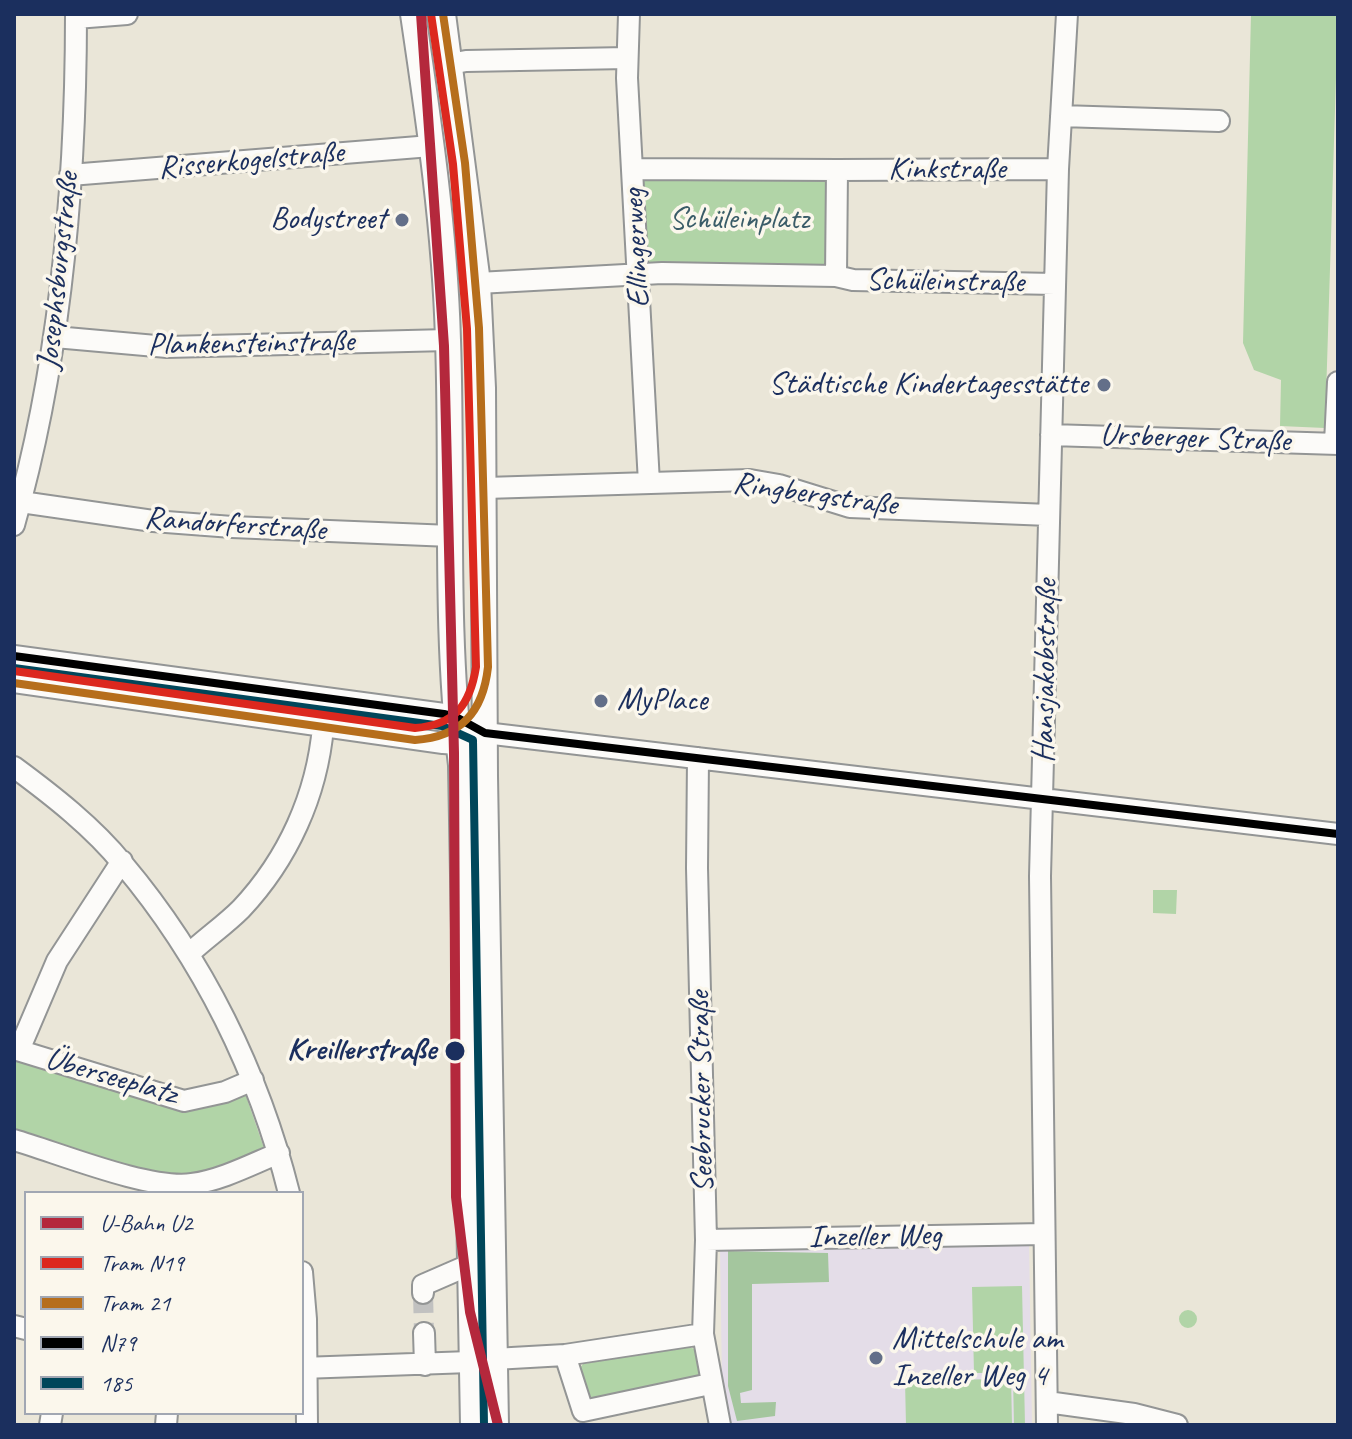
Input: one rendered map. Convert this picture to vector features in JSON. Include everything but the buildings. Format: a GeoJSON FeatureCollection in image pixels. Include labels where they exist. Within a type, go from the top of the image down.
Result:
{"type":"FeatureCollection","features":[{"type":"Feature","properties":{"kind":"main road"},"geometry":{"type":"LineString","coordinates":[[413,14],[444,255],[448,340],[451,603],[462,781],[469,1265],[482,1361],[496,1425]]}},
{"type":"Feature","properties":{"kind":"main road"},"geometry":{"type":"LineString","coordinates":[[443,14],[478,283],[485,488],[482,1361],[473,1425]]}},
{"type":"Feature","properties":{"kind":"street"},"geometry":{"type":"LineString","coordinates":[[76,16],[127,14]]}},
{"type":"Feature","properties":{"kind":"street","name":"Ellingerweg"},"geometry":{"type":"LineString","coordinates":[[629,14],[627,58],[649,483]]}},
{"type":"Feature","properties":{"kind":"street","name":"Hansjakobstraße"},"geometry":{"type":"LineString","coordinates":[[1047,1425],[1040,876],[1058,169],[1067,14]]}},
{"type":"Feature","properties":{"kind":"street","name":"Josephsburgstraße"},"geometry":{"type":"LineString","coordinates":[[14,525],[42,416],[55,337],[70,175],[76,16]]}},
{"type":"Feature","properties":{"kind":"street"},"geometry":{"type":"LineString","coordinates":[[450,64],[466,61],[627,58]]}},
{"type":"Feature","properties":{"kind":"street"},"geometry":{"type":"LineString","coordinates":[[1061,116],[1219,121]]}},
{"type":"Feature","properties":{"kind":"street","name":"Risserkogelstraße"},"geometry":{"type":"LineString","coordinates":[[70,175],[431,146]]}},
{"type":"Feature","properties":{"kind":"street"},"geometry":{"type":"LineString","coordinates":[[478,283],[662,273],[836,276],[837,170],[633,169]]}},
{"type":"Feature","properties":{"kind":"street","name":"Kinkstraße"},"geometry":{"type":"LineString","coordinates":[[837,170],[1058,169]]}},
{"type":"Feature","properties":{"kind":"street","name":"Schüleinstraße"},"geometry":{"type":"LineString","coordinates":[[836,276],[853,280],[1055,284]]}},
{"type":"Feature","properties":{"kind":"street","name":"Plankensteinstraße"},"geometry":{"type":"LineString","coordinates":[[55,337],[167,347],[448,340]]}},
{"type":"Feature","properties":{"kind":"street"},"geometry":{"type":"LineString","coordinates":[[1336,443],[1338,382]]}},
{"type":"Feature","properties":{"kind":"street","name":"Ursberger Straße"},"geometry":{"type":"LineString","coordinates":[[1051,435],[1336,443]]}},
{"type":"Feature","properties":{"kind":"street","name":"Ringbergstraße"},"geometry":{"type":"LineString","coordinates":[[485,488],[750,480],[779,485],[850,507],[1049,515]]}},
{"type":"Feature","properties":{"kind":"street","name":"Randorferstraße"},"geometry":{"type":"LineString","coordinates":[[21,502],[184,523],[451,536]]}},
{"type":"Feature","properties":{"kind":"street"},"geometry":{"type":"LineString","coordinates":[[14,656],[456,717],[485,733],[1338,834]]}},
{"type":"Feature","properties":{"kind":"street"},"geometry":{"type":"LineString","coordinates":[[14,682],[459,744],[485,733]]}},
{"type":"Feature","properties":{"kind":"street"},"geometry":{"type":"LineString","coordinates":[[190,953],[240,909],[274,867],[300,823],[314,777],[323,727]]}},
{"type":"Feature","properties":{"kind":"street","name":"Seebrucker Straße"},"geometry":{"type":"LineString","coordinates":[[698,758],[697,868],[706,1240],[703,1334],[720,1425]]}},
{"type":"Feature","properties":{"kind":"street"},"geometry":{"type":"LineString","coordinates":[[14,767],[81,821],[122,861],[190,953],[253,1080],[279,1153],[288,1191]]}},
{"type":"Feature","properties":{"kind":"street"},"geometry":{"type":"LineString","coordinates":[[16,1049],[57,961],[122,861]]}},
{"type":"Feature","properties":{"kind":"street","name":"Überseeplatz"},"geometry":{"type":"LineString","coordinates":[[16,1049],[184,1101],[225,1092],[253,1080]]}},
{"type":"Feature","properties":{"kind":"street"},"geometry":{"type":"LineString","coordinates":[[14,1140],[156,1188],[192,1184],[279,1153]]}},
{"type":"Feature","properties":{"kind":"street","name":"Inzeller Weg"},"geometry":{"type":"LineString","coordinates":[[706,1240],[1044,1234]]}},
{"type":"Feature","properties":{"kind":"street"},"geometry":{"type":"LineString","coordinates":[[423,1293],[423,1285],[469,1265]]}},
{"type":"Feature","properties":{"kind":"street"},"geometry":{"type":"LineString","coordinates":[[424,1333],[425,1365]]}},
{"type":"Feature","properties":{"kind":"street"},"geometry":{"type":"LineString","coordinates":[[307,1425],[304,1368],[425,1365],[565,1355],[703,1334]]}},
{"type":"Feature","properties":{"kind":"street"},"geometry":{"type":"LineString","coordinates":[[565,1355],[583,1411],[710,1384]]}},
{"type":"Feature","properties":{"kind":"street"},"geometry":{"type":"LineString","coordinates":[[1047,1402],[1134,1414],[1177,1425]]}},
{"type":"Feature","properties":{"kind":"shaded area","name":"Mittelschule am Inzeller Weg 4"},"geometry":{"type":"Polygon","coordinates":[[[1029,1242],[1032,1425],[732,1425],[722,1384],[720,1246],[1029,1242]]]}},
{"type":"Feature","properties":{"kind":"green space"},"geometry":{"type":"Polygon","coordinates":[[[1251,14],[1338,14],[1325,428],[1280,426],[1281,380],[1254,370],[1243,343],[1251,14]]]}},
{"type":"Feature","properties":{"kind":"green space","name":"Schüleinplatz"},"geometry":{"type":"Polygon","coordinates":[[[640,169],[838,174],[835,271],[647,266],[640,169]]]}},
{"type":"Feature","properties":{"kind":"green space"},"geometry":{"type":"Polygon","coordinates":[[[1153,890],[1177,890],[1176,914],[1153,913],[1153,890]]]}},
{"type":"Feature","properties":{"kind":"green space"},"geometry":{"type":"Polygon","coordinates":[[[14,1058],[186,1107],[245,1093],[265,1151],[192,1177],[161,1175],[14,1130],[14,1058]]]}},
{"type":"Feature","properties":{"kind":"green space"},"geometry":{"type":"Polygon","coordinates":[[[728,1251],[828,1253],[829,1282],[752,1284],[752,1390],[740,1393],[741,1403],[776,1402],[775,1416],[737,1421],[728,1386],[728,1251]]]}},
{"type":"Feature","properties":{"kind":"green space"},"geometry":{"type":"Polygon","coordinates":[[[1022,1286],[1025,1425],[1014,1425],[1011,1376],[1012,1425],[906,1425],[905,1381],[996,1379],[994,1373],[974,1373],[972,1287],[1022,1286]]]}},
{"type":"Feature","properties":{"kind":"green space"},"geometry":{"type":"Polygon","coordinates":[[[1188,1310],[1197,1319],[1188,1328],[1179,1319],[1188,1310]]]}},
{"type":"Feature","properties":{"kind":"green space"},"geometry":{"type":"Polygon","coordinates":[[[685,1346],[695,1349],[700,1378],[595,1403],[584,1399],[576,1373],[583,1364],[685,1346]]]}},
{"type":"Feature","properties":{"kind":"tunnel"},"geometry":{"type":"LineString","coordinates":[[423,1293],[424,1333]]}},
{"type":"Feature","properties":{"kind":"metro line","name":"U2"},"geometry":{"type":"LineString","coordinates":[[421,14],[444,346],[454,753],[456,1197],[470,1312],[498,1425]]}},
{"type":"Feature","properties":{"kind":"tram line","name":"N19"},"geometry":{"type":"LineString","coordinates":[[14,671],[415,728],[441,723],[465,702],[476,667],[467,329],[453,164],[431,14]]}},
{"type":"Feature","properties":{"kind":"tram line","name":"21"},"geometry":{"type":"LineString","coordinates":[[14,683],[415,740],[445,734],[467,719],[475,709],[488,667],[479,328],[465,163],[443,14]]}},
{"type":"Feature","properties":{"kind":"transit line","name":"N79"},"geometry":{"type":"LineString","coordinates":[[14,656],[444,714],[485,733],[1338,834]]}},
{"type":"Feature","properties":{"kind":"transit line","name":"185"},"geometry":{"type":"LineString","coordinates":[[14,668],[442,726],[473,740],[484,1425]]}},
{"type":"Feature","properties":{"kind":"place","name":"Bodystreet"},"geometry":{"type":"Point","coordinates":[402,220]}},
{"type":"Feature","properties":{"kind":"place","name":"Städtische Kindertagesstätte"},"geometry":{"type":"Point","coordinates":[1104,385]}},
{"type":"Feature","properties":{"kind":"place","name":"MyPlace"},"geometry":{"type":"Point","coordinates":[601,701]}},
{"type":"Feature","properties":{"kind":"place","name":"Kreillerstraße"},"geometry":{"type":"Point","coordinates":[455,1051]}},
{"type":"Feature","properties":{"kind":"place","name":"Mittelschule am Inzeller Weg 4"},"geometry":{"type":"Point","coordinates":[876,1358]}}]}
